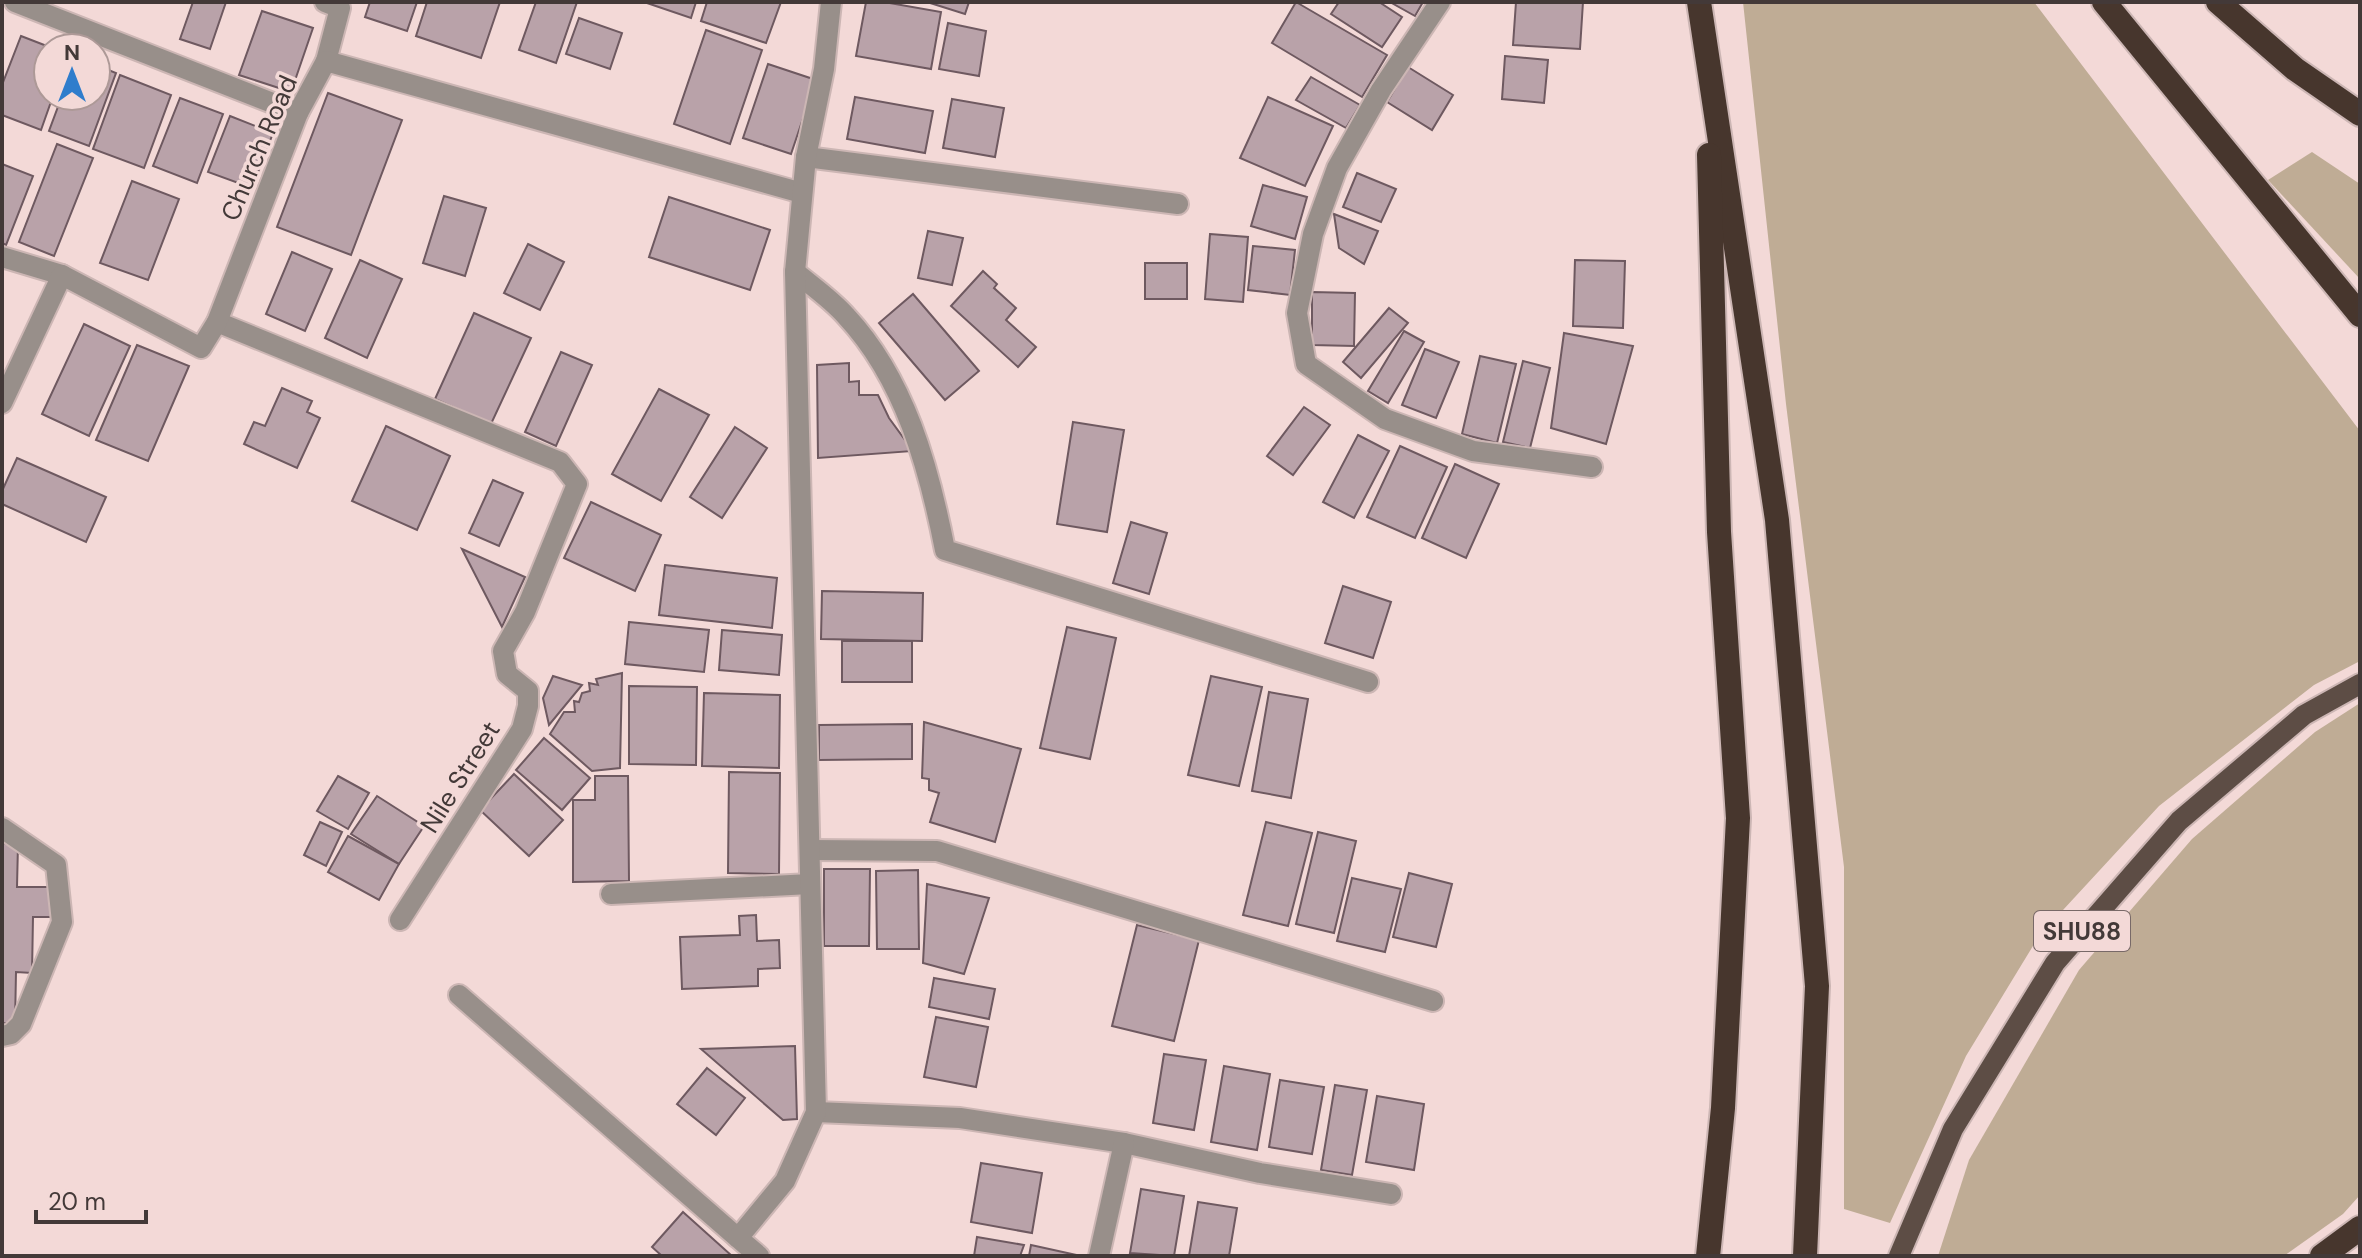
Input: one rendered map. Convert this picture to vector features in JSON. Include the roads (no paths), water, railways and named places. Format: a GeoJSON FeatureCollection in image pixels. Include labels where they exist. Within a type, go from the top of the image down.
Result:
{"type":"FeatureCollection","features":[{"type":"Feature","properties":{"kind":"highway"},"geometry":{"type":"LineString","coordinates":[[1699,2],[1777,520],[1817,986],[1805,1256]]}},
{"type":"Feature","properties":{"kind":"highway"},"geometry":{"type":"LineString","coordinates":[[2104,2],[2360,315]]}},
{"type":"Feature","properties":{"kind":"highway"},"geometry":{"type":"LineString","coordinates":[[2218,2],[2295,69],[2360,114]]}},
{"type":"Feature","properties":{"kind":"highway"},"geometry":{"type":"LineString","coordinates":[[1706,53],[1719,532],[1738,818],[1723,1108],[1708,1256]]}},
{"type":"Feature","properties":{"kind":"highway"},"geometry":{"type":"LineString","coordinates":[[2322,1256],[2360,1228]]}},
{"type":"Feature","properties":{"kind":"main road","name":"SHU88"},"geometry":{"type":"LineString","coordinates":[[1899,1256],[1953,1129],[2055,963],[2179,821],[2304,715],[2360,684]]}},
{"type":"Feature","properties":{"kind":"street"},"geometry":{"type":"LineString","coordinates":[[15,2],[298,113]]}},
{"type":"Feature","properties":{"kind":"street"},"geometry":{"type":"LineString","coordinates":[[325,2],[340,8],[326,61]]}},
{"type":"Feature","properties":{"kind":"street"},"geometry":{"type":"LineString","coordinates":[[738,1238],[785,1181],[816,1112],[795,272],[806,157],[824,69],[831,2]]}},
{"type":"Feature","properties":{"kind":"street"},"geometry":{"type":"LineString","coordinates":[[1440,2],[1381,90],[1337,168],[1313,234],[1297,313],[1306,364],[1385,419],[1459,446],[1473,451],[1592,467]]}},
{"type":"Feature","properties":{"kind":"street","name":"Church Road"},"geometry":{"type":"LineString","coordinates":[[62,275],[201,348],[217,322],[298,113],[326,61],[802,193]]}},
{"type":"Feature","properties":{"kind":"street"},"geometry":{"type":"LineString","coordinates":[[806,157],[1178,204]]}},
{"type":"Feature","properties":{"kind":"street"},"geometry":{"type":"LineString","coordinates":[[2,257],[62,275],[2,403]]}},
{"type":"Feature","properties":{"kind":"street"},"geometry":{"type":"LineString","coordinates":[[795,272],[846,315],[867,342],[903,401],[934,496],[945,550],[1368,682]]}},
{"type":"Feature","properties":{"kind":"street","name":"Nile Street"},"geometry":{"type":"LineString","coordinates":[[217,322],[560,462],[577,484],[525,612],[503,651],[507,674],[528,691],[522,729],[400,920]]}},
{"type":"Feature","properties":{"kind":"street"},"geometry":{"type":"LineString","coordinates":[[2,828],[56,865],[62,922],[21,1024],[11,1034],[2,1036]]}},
{"type":"Feature","properties":{"kind":"street"},"geometry":{"type":"LineString","coordinates":[[810,850],[937,851],[1433,1001]]}},
{"type":"Feature","properties":{"kind":"street"},"geometry":{"type":"LineString","coordinates":[[611,894],[810,884]]}},
{"type":"Feature","properties":{"kind":"street"},"geometry":{"type":"LineString","coordinates":[[459,995],[759,1256]]}},
{"type":"Feature","properties":{"kind":"street"},"geometry":{"type":"LineString","coordinates":[[816,1112],[960,1118],[1124,1143],[1260,1173],[1391,1194]]}},
{"type":"Feature","properties":{"kind":"street"},"geometry":{"type":"LineString","coordinates":[[1099,1256],[1124,1143]]}}]}
